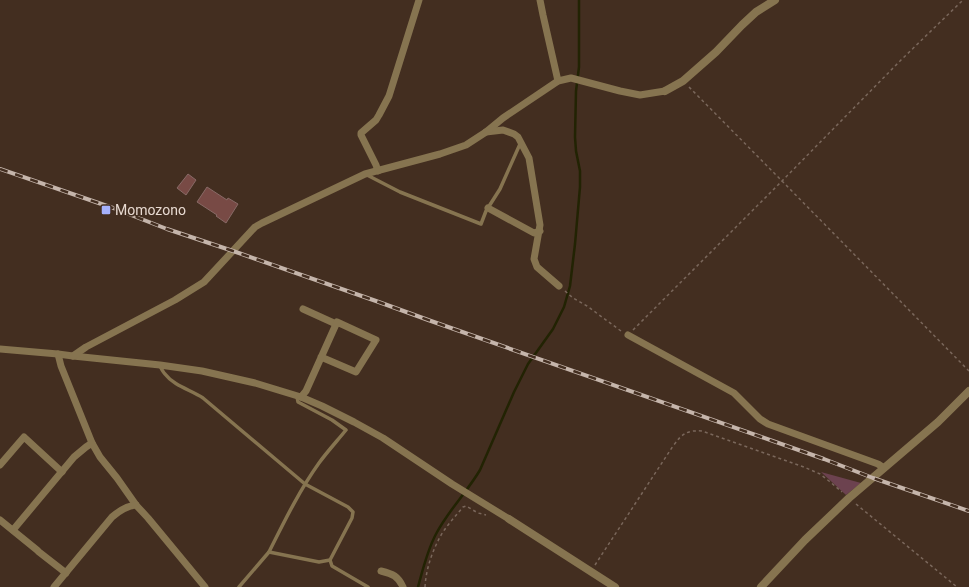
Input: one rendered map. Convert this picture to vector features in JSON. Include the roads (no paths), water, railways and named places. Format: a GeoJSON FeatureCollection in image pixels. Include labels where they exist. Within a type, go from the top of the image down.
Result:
{"type":"FeatureCollection","features":[{"type":"Feature","properties":{"kind":"street"},"geometry":{"type":"LineString","coordinates":[[378,171],[361,133],[376,120],[389,96],[419,0]]}},
{"type":"Feature","properties":{"kind":"street"},"geometry":{"type":"LineString","coordinates":[[540,0],[558,81]]}},
{"type":"Feature","properties":{"kind":"street"},"geometry":{"type":"LineString","coordinates":[[73,356],[86,347],[175,300],[204,282],[255,227],[280,214],[365,174],[457,149],[473,141],[503,118],[558,81],[571,78],[640,95],[664,91],[683,82],[756,12],[775,0]]}},
{"type":"Feature","properties":{"kind":"street"},"geometry":{"type":"LineString","coordinates":[[486,132],[503,130],[510,132],[518,137],[529,158],[540,225],[534,259],[537,267],[559,286]]}},
{"type":"Feature","properties":{"kind":"street"},"geometry":{"type":"LineString","coordinates":[[488,208],[534,232],[540,231]]}},
{"type":"Feature","properties":{"kind":"street"},"geometry":{"type":"LineString","coordinates":[[303,308],[336,324],[337,322],[376,340],[356,372],[321,357]]}},
{"type":"Feature","properties":{"kind":"street"},"geometry":{"type":"LineString","coordinates":[[299,396],[306,391],[336,324]]}},
{"type":"Feature","properties":{"kind":"street"},"geometry":{"type":"LineString","coordinates":[[628,335],[734,393],[760,419],[768,424],[878,464],[884,468]]}},
{"type":"Feature","properties":{"kind":"street"},"geometry":{"type":"LineString","coordinates":[[0,349],[160,365],[202,371],[255,383],[299,396],[322,406],[383,438],[452,484],[615,587]]}},
{"type":"Feature","properties":{"kind":"street"},"geometry":{"type":"LineString","coordinates":[[58,354],[61,366],[92,443],[100,458],[117,478],[136,505],[205,587]]}},
{"type":"Feature","properties":{"kind":"street"},"geometry":{"type":"LineString","coordinates":[[761,587],[805,540],[849,498],[938,422],[969,391]]}},
{"type":"Feature","properties":{"kind":"street"},"geometry":{"type":"LineString","coordinates":[[0,466],[24,437],[62,472]]}},
{"type":"Feature","properties":{"kind":"street"},"geometry":{"type":"LineString","coordinates":[[13,530],[74,457],[92,443]]}},
{"type":"Feature","properties":{"kind":"street"},"geometry":{"type":"LineString","coordinates":[[54,587],[112,517],[130,506],[136,505]]}},
{"type":"Feature","properties":{"kind":"street"},"geometry":{"type":"LineString","coordinates":[[0,520],[66,573]]}},
{"type":"Feature","properties":{"kind":"street"},"geometry":{"type":"LineString","coordinates":[[381,571],[399,578],[403,587]]}},
{"type":"Feature","properties":{"kind":"lane"},"geometry":{"type":"LineString","coordinates":[[365,174],[400,192],[481,224],[488,208],[500,189],[521,142]]}},
{"type":"Feature","properties":{"kind":"lane"},"geometry":{"type":"LineString","coordinates":[[160,365],[164,374],[178,385],[203,398],[305,484],[348,507],[353,512],[352,518],[330,560],[332,566],[368,587]]}},
{"type":"Feature","properties":{"kind":"lane"},"geometry":{"type":"LineString","coordinates":[[239,587],[269,552],[305,484],[318,464],[346,430],[332,420],[298,402],[299,396]]}},
{"type":"Feature","properties":{"kind":"lane"},"geometry":{"type":"LineString","coordinates":[[269,552],[319,562],[330,560]]}},
{"type":"Feature","properties":{"kind":"waterway"},"geometry":{"type":"LineString","coordinates":[[418,587],[428,553],[436,534],[446,517],[480,470],[514,392],[528,364],[553,329],[564,307],[570,286],[580,187],[580,171],[575,137],[576,91],[579,67],[579,0]]}},
{"type":"Feature","properties":{"kind":"railway"},"geometry":{"type":"LineString","coordinates":[[0,169],[969,511]]}},
{"type":"Feature","properties":{"kind":"place","name":"Momozono"},"geometry":{"type":"Point","coordinates":[106,210]}}]}
